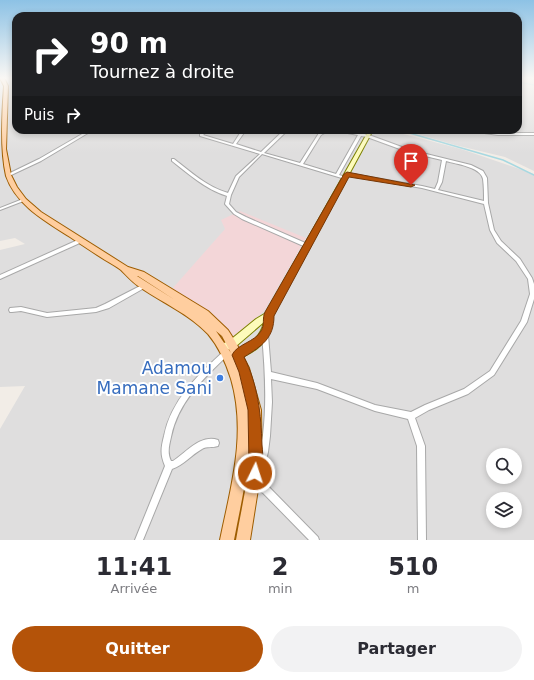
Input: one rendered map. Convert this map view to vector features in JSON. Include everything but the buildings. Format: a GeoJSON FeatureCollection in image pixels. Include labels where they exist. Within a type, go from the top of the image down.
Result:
{"type":"FeatureCollection","features":[{"type":"Feature","properties":{"kind":"main road"},"geometry":{"type":"LineString","coordinates":[[3,103],[2,144],[8,175],[14,188],[24,200],[39,214],[124,269],[135,280],[199,320],[230,351],[245,372],[255,410],[256,464],[255,483],[243,540]]}},
{"type":"Feature","properties":{"kind":"main road"},"geometry":{"type":"LineString","coordinates":[[124,269],[141,274],[205,314],[225,333],[238,390],[244,433],[239,478],[227,540]]}},
{"type":"Feature","properties":{"kind":"street"},"geometry":{"type":"LineString","coordinates":[[8,175],[40,160],[84,134]]}},
{"type":"Feature","properties":{"kind":"street"},"geometry":{"type":"LineString","coordinates":[[202,134],[201,135],[261,154],[337,175],[436,190],[486,202]]}},
{"type":"Feature","properties":{"kind":"street"},"geometry":{"type":"LineString","coordinates":[[234,145],[241,134]]}},
{"type":"Feature","properties":{"kind":"street"},"geometry":{"type":"LineString","coordinates":[[282,134],[237,177],[228,195],[227,204],[235,213],[308,246]]}},
{"type":"Feature","properties":{"kind":"street"},"geometry":{"type":"LineString","coordinates":[[301,164],[320,134]]}},
{"type":"Feature","properties":{"kind":"street"},"geometry":{"type":"LineString","coordinates":[[268,375],[317,386],[375,408],[411,416],[428,407],[466,392],[492,373],[519,330],[529,308],[533,294],[530,279],[518,260],[499,242],[493,232],[486,202],[485,178],[482,172],[474,168],[409,151],[360,134],[337,175]]}},
{"type":"Feature","properties":{"kind":"street"},"geometry":{"type":"LineString","coordinates":[[498,134],[534,134]]}},
{"type":"Feature","properties":{"kind":"street"},"geometry":{"type":"LineString","coordinates":[[230,351],[258,343],[265,335],[269,327],[269,315],[368,136]]}},
{"type":"Feature","properties":{"kind":"street"},"geometry":{"type":"LineString","coordinates":[[173,160],[191,172],[204,185],[228,195]]}},
{"type":"Feature","properties":{"kind":"street"},"geometry":{"type":"LineString","coordinates":[[436,190],[440,182],[444,160]]}},
{"type":"Feature","properties":{"kind":"street"},"geometry":{"type":"LineString","coordinates":[[0,209],[24,200]]}},
{"type":"Feature","properties":{"kind":"street"},"geometry":{"type":"LineString","coordinates":[[0,277],[80,241]]}},
{"type":"Feature","properties":{"kind":"street"},"geometry":{"type":"LineString","coordinates":[[12,310],[21,309],[47,315],[96,310],[144,286]]}},
{"type":"Feature","properties":{"kind":"street"},"geometry":{"type":"LineString","coordinates":[[139,540],[168,466],[164,456],[165,447],[174,414],[184,395],[193,384],[230,351],[259,321],[269,315]]}},
{"type":"Feature","properties":{"kind":"street"},"geometry":{"type":"LineString","coordinates":[[255,483],[268,433],[268,375],[265,335]]}},
{"type":"Feature","properties":{"kind":"street"},"geometry":{"type":"LineString","coordinates":[[411,416],[421,446],[422,540]]}},
{"type":"Feature","properties":{"kind":"street"},"geometry":{"type":"LineString","coordinates":[[168,466],[181,462],[190,452],[203,444],[209,442],[215,443]]}},
{"type":"Feature","properties":{"kind":"street"},"geometry":{"type":"LineString","coordinates":[[239,478],[255,483],[280,503],[315,540]]}},
{"type":"Feature","properties":{"kind":"shaded area"},"geometry":{"type":"Polygon","coordinates":[[[0,103],[12,103],[12,134],[403,134],[461,149],[534,174],[534,540],[0,540],[0,429],[25,386],[0,387],[0,250],[25,244],[15,238],[0,241],[0,103]]]}},
{"type":"Feature","properties":{"kind":"shaded area"},"geometry":{"type":"Polygon","coordinates":[[[522,103],[534,103],[534,171],[505,157],[418,134],[522,134],[522,103]]]}},
{"type":"Feature","properties":{"kind":"shaded area"},"geometry":{"type":"Polygon","coordinates":[[[240,211],[306,238],[264,311],[235,337],[202,308],[172,289],[225,229],[221,220],[240,211]]]}},
{"type":"Feature","properties":{"kind":"waterway"},"geometry":{"type":"LineString","coordinates":[[413,134],[503,160],[534,175]]}},
{"type":"Feature","properties":{"kind":"place","name":"Adamou Mamane Sani"},"geometry":{"type":"Point","coordinates":[220,378]}},
{"type":"Feature","properties":{"kind":"route"},"geometry":{"type":"LineString","coordinates":[[255,473],[255,410],[245,372],[238,355],[258,343],[265,335],[269,327],[269,315],[347,174],[411,185]]}}]}
